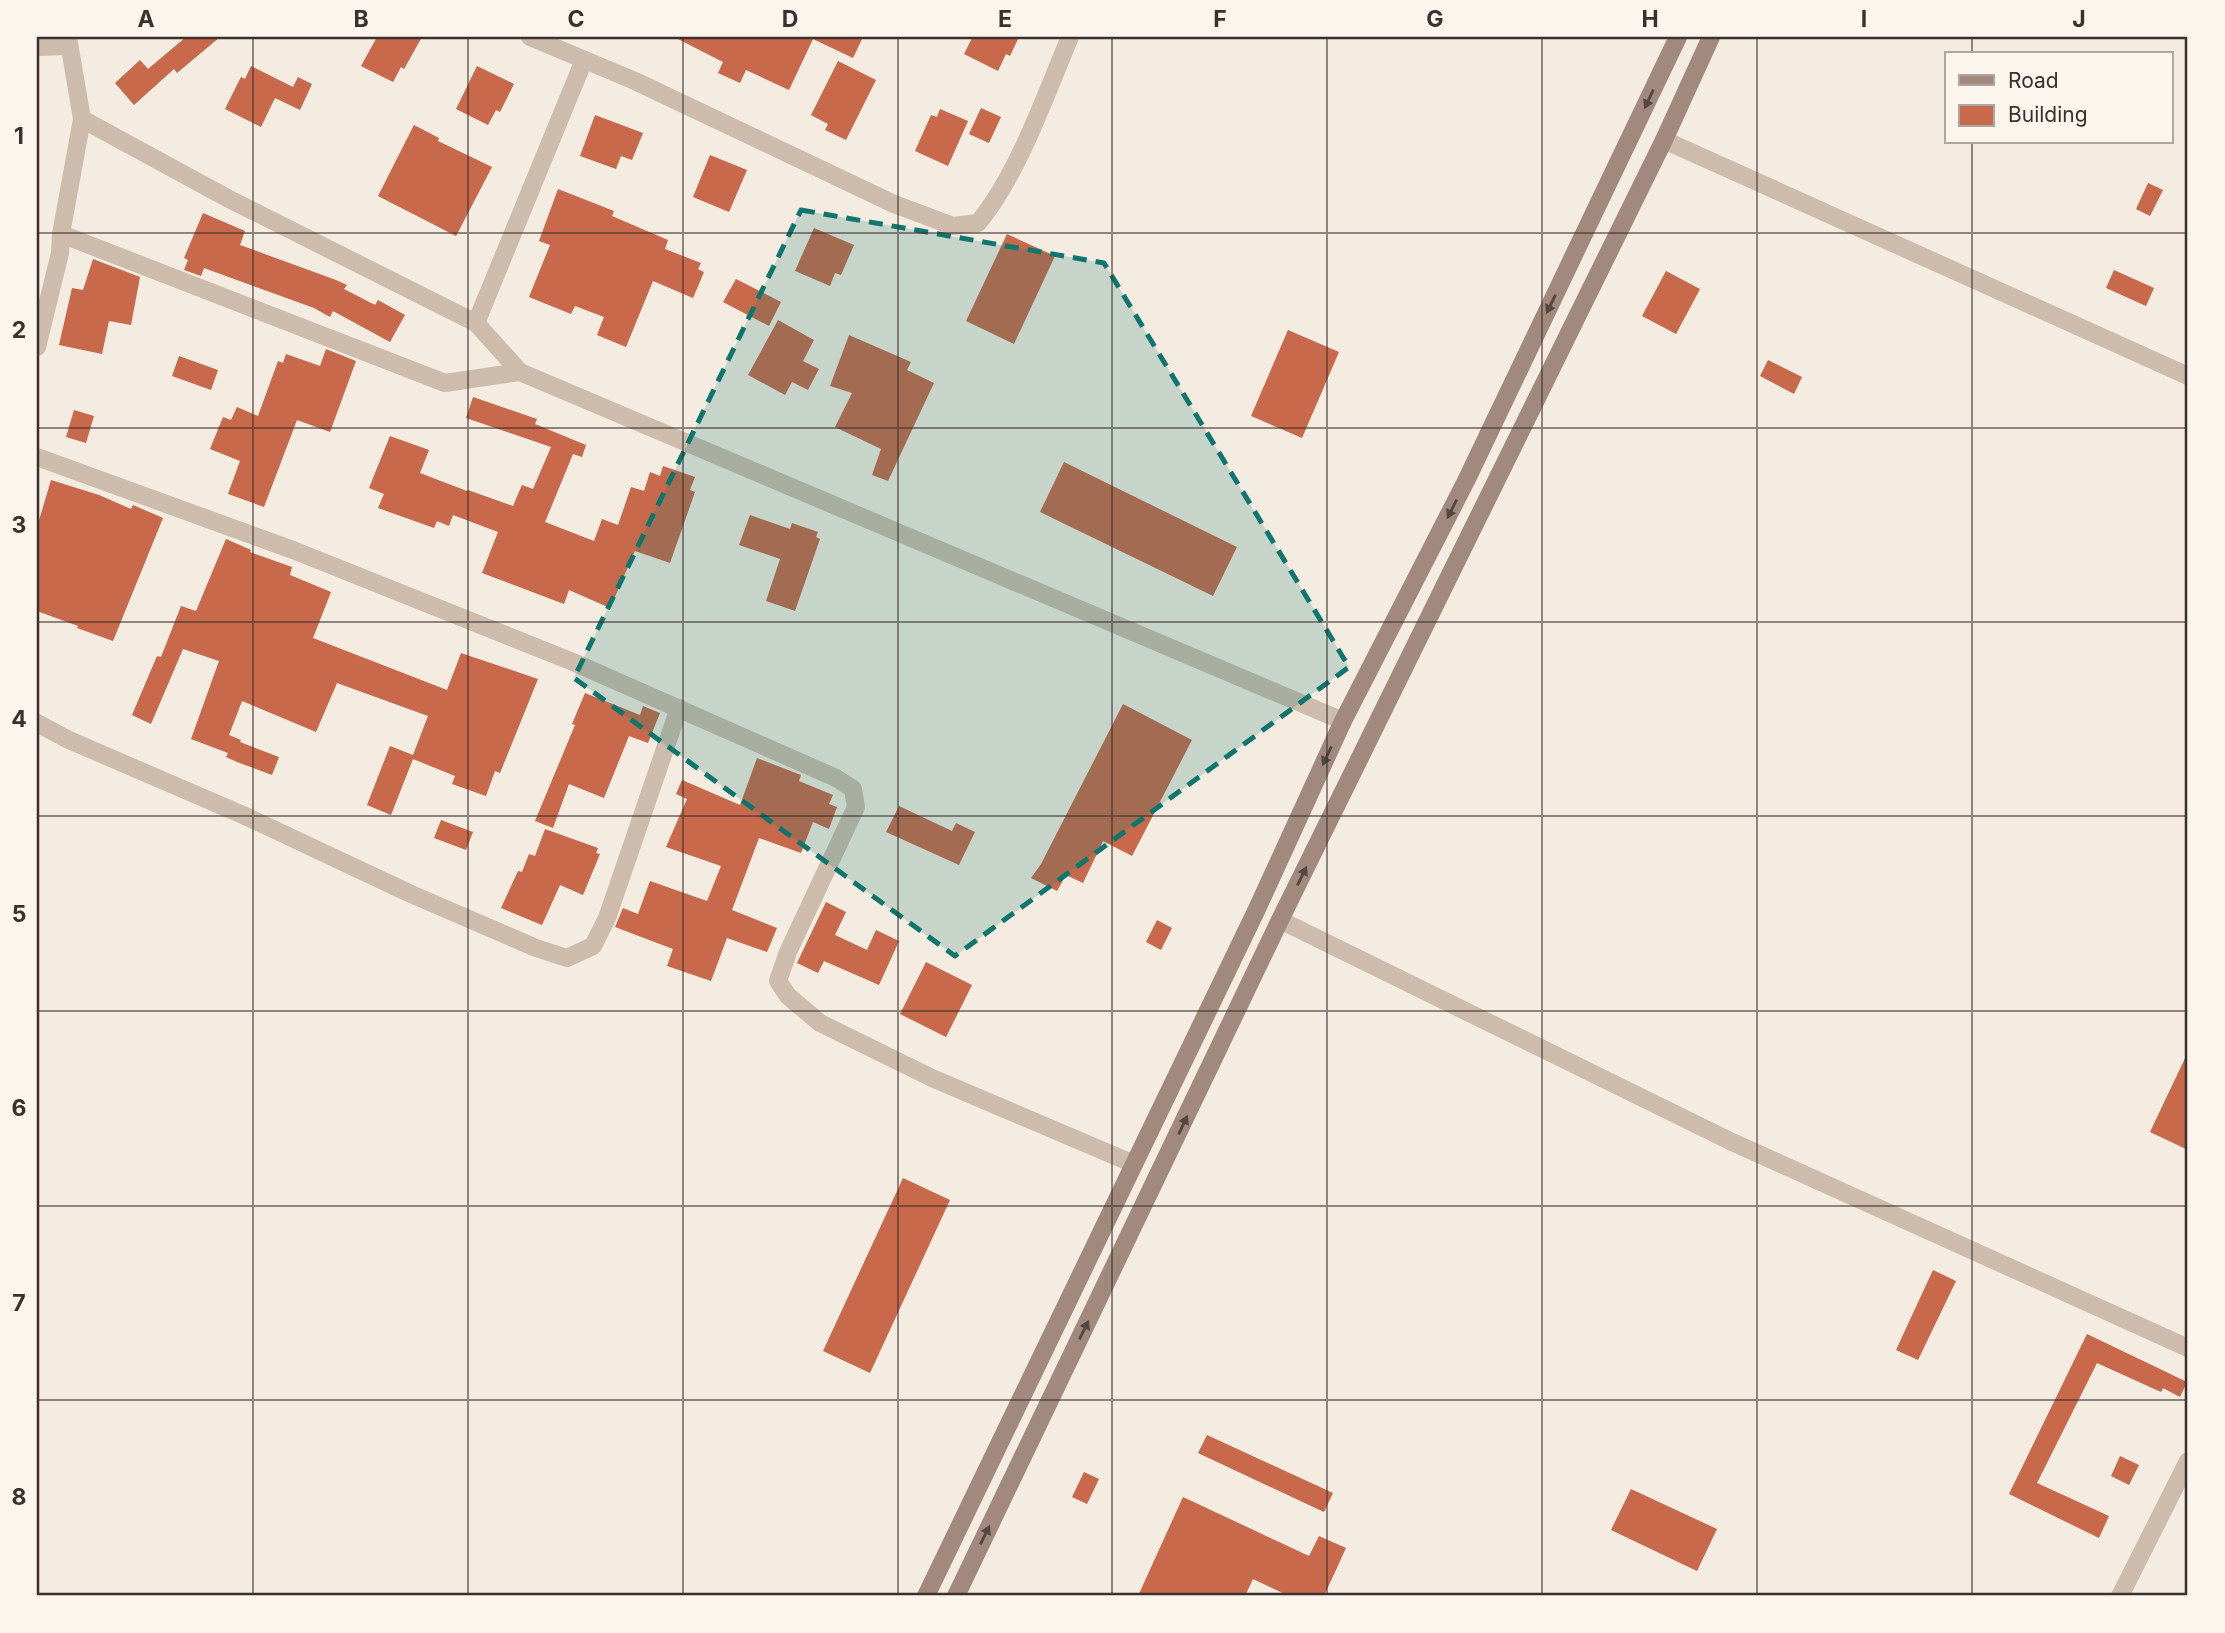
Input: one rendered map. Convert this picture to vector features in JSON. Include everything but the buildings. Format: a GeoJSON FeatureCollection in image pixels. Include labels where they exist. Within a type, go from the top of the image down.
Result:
{"type":"FeatureCollection","features":[{"type":"Feature","properties":{"kind":"street"},"geometry":{"type":"LineString","coordinates":[[530,37],[635,81],[894,204],[953,226],[978,223],[997,200],[1070,37]]}},
{"type":"Feature","properties":{"kind":"street"},"geometry":{"type":"LineString","coordinates":[[926,1596],[1251,921],[1343,721],[1466,481],[1678,37]]}},
{"type":"Feature","properties":{"kind":"street"},"geometry":{"type":"LineString","coordinates":[[956,1596],[1280,920],[1664,140],[1711,37]]}},
{"type":"Feature","properties":{"kind":"street"},"geometry":{"type":"LineString","coordinates":[[37,47],[69,41],[82,119],[60,253],[37,347]]}},
{"type":"Feature","properties":{"kind":"street"},"geometry":{"type":"LineString","coordinates":[[477,323],[584,60]]}},
{"type":"Feature","properties":{"kind":"street"},"geometry":{"type":"LineString","coordinates":[[82,119],[229,199],[477,323],[520,372],[1343,721]]}},
{"type":"Feature","properties":{"kind":"street"},"geometry":{"type":"LineString","coordinates":[[1664,140],[2188,376]]}},
{"type":"Feature","properties":{"kind":"street"},"geometry":{"type":"LineString","coordinates":[[61,234],[446,383],[520,372]]}},
{"type":"Feature","properties":{"kind":"street"},"geometry":{"type":"LineString","coordinates":[[37,457],[293,550],[573,662],[836,778],[853,789],[856,807],[788,952],[778,981],[788,996],[820,1023],[932,1078],[1134,1164]]}},
{"type":"Feature","properties":{"kind":"street"},"geometry":{"type":"LineString","coordinates":[[37,723],[69,740],[243,815],[411,894],[536,948],[567,957],[593,946],[607,918],[679,708]]}},
{"type":"Feature","properties":{"kind":"street"},"geometry":{"type":"LineString","coordinates":[[1280,920],[1730,1141],[2188,1348]]}},
{"type":"Feature","properties":{"kind":"street"},"geometry":{"type":"LineString","coordinates":[[2120,1596],[2188,1461]]}},
{"type":"Feature","properties":{"kind":"highlighted area"},"geometry":{"type":"Polygon","coordinates":[[[801,210],[1104,263],[1349,667],[955,956],[574,678],[801,210]]]}}]}
